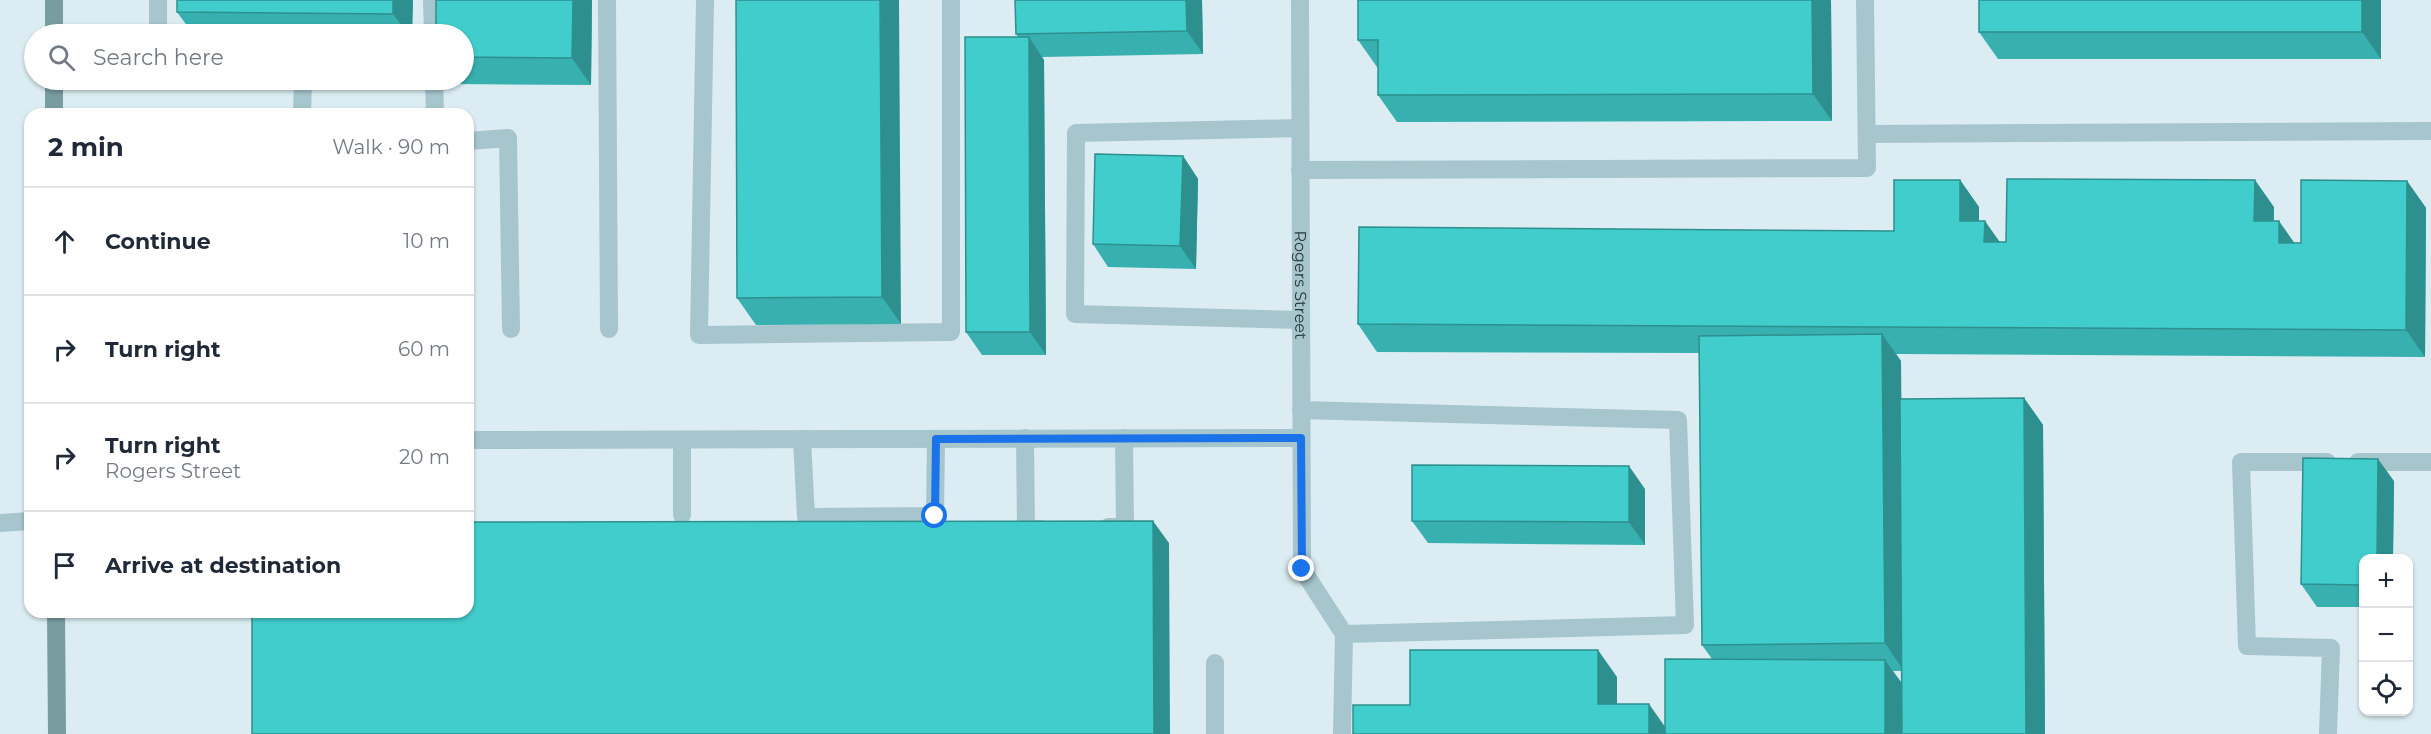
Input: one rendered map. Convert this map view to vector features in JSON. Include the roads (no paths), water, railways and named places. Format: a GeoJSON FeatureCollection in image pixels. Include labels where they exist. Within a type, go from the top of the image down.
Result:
{"type":"FeatureCollection","features":[{"type":"Feature","properties":{"kind":"street"},"geometry":{"type":"LineString","coordinates":[[54,0],[54,24]]}},
{"type":"Feature","properties":{"kind":"street"},"geometry":{"type":"LineString","coordinates":[[158,0],[158,24]]}},
{"type":"Feature","properties":{"kind":"street"},"geometry":{"type":"LineString","coordinates":[[432,0],[433,24]]}},
{"type":"Feature","properties":{"kind":"street"},"geometry":{"type":"LineString","coordinates":[[607,0],[609,329]]}},
{"type":"Feature","properties":{"kind":"street"},"geometry":{"type":"LineString","coordinates":[[705,0],[699,335],[951,332],[951,0]]}},
{"type":"Feature","properties":{"kind":"street","name":"Rogers Street"},"geometry":{"type":"LineString","coordinates":[[1300,0],[1302,569],[1344,634]]}},
{"type":"Feature","properties":{"kind":"street"},"geometry":{"type":"LineString","coordinates":[[1300,170],[1867,168],[1865,0]]}},
{"type":"Feature","properties":{"kind":"street"},"geometry":{"type":"LineString","coordinates":[[54,90],[54,108]]}},
{"type":"Feature","properties":{"kind":"street"},"geometry":{"type":"LineString","coordinates":[[302,108],[303,90]]}},
{"type":"Feature","properties":{"kind":"street"},"geometry":{"type":"LineString","coordinates":[[434,90],[435,108]]}},
{"type":"Feature","properties":{"kind":"street"},"geometry":{"type":"LineString","coordinates":[[1300,128],[1076,133],[1075,314],[1301,320]]}},
{"type":"Feature","properties":{"kind":"street"},"geometry":{"type":"LineString","coordinates":[[1867,134],[2431,131]]}},
{"type":"Feature","properties":{"kind":"street"},"geometry":{"type":"LineString","coordinates":[[474,141],[508,138],[511,329]]}},
{"type":"Feature","properties":{"kind":"street"},"geometry":{"type":"LineString","coordinates":[[1301,410],[1678,420],[1685,625],[1344,634],[1342,734]]}},
{"type":"Feature","properties":{"kind":"street"},"geometry":{"type":"LineString","coordinates":[[1025,438],[1026,529],[1059,528]]}},
{"type":"Feature","properties":{"kind":"street"},"geometry":{"type":"LineString","coordinates":[[1092,528],[1125,527],[1124,438]]}},
{"type":"Feature","properties":{"kind":"street"},"geometry":{"type":"LineString","coordinates":[[474,440],[1301,438]]}},
{"type":"Feature","properties":{"kind":"street"},"geometry":{"type":"LineString","coordinates":[[802,439],[806,517],[935,516],[936,439]]}},
{"type":"Feature","properties":{"kind":"street"},"geometry":{"type":"LineString","coordinates":[[682,440],[682,515]]}},
{"type":"Feature","properties":{"kind":"street"},"geometry":{"type":"LineString","coordinates":[[2328,734],[2331,648],[2247,646],[2241,462],[2431,462]]}},
{"type":"Feature","properties":{"kind":"street"},"geometry":{"type":"LineString","coordinates":[[0,523],[24,521]]}},
{"type":"Feature","properties":{"kind":"street"},"geometry":{"type":"LineString","coordinates":[[56,618],[57,734]]}},
{"type":"Feature","properties":{"kind":"street"},"geometry":{"type":"LineString","coordinates":[[1215,663],[1215,734]]}}]}
